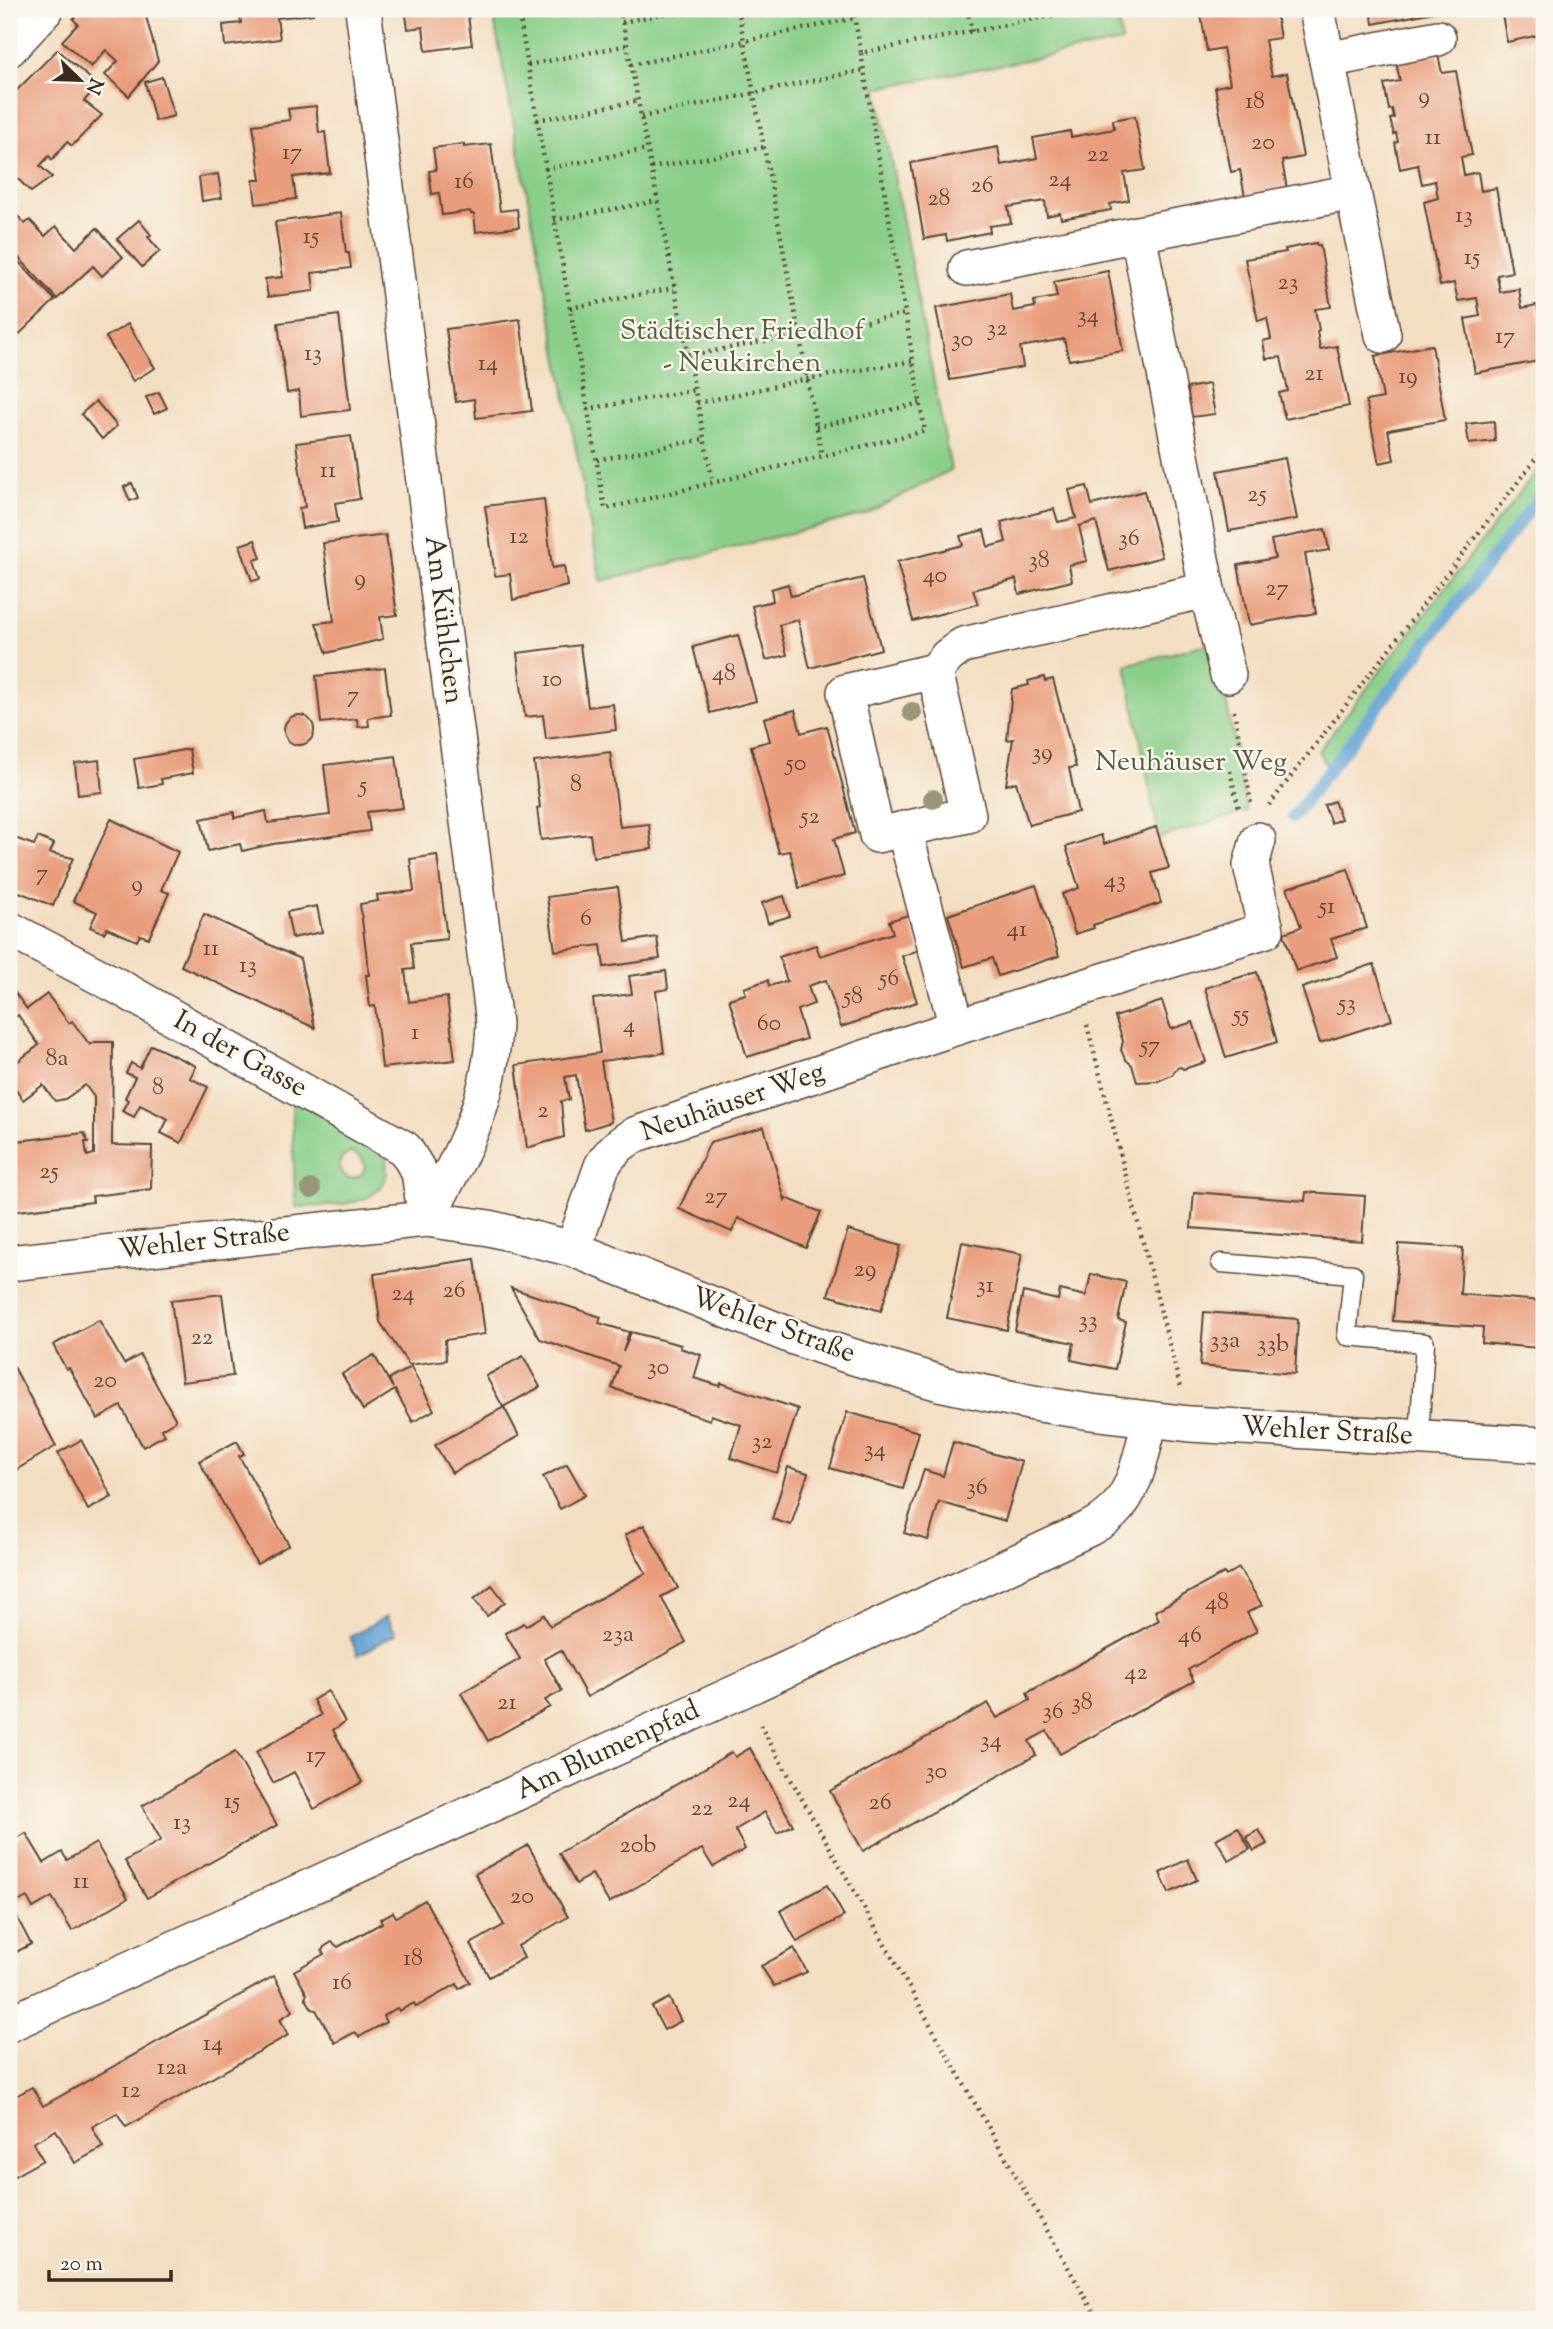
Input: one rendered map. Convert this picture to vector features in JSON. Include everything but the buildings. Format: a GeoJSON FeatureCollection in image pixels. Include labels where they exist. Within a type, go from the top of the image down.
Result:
{"type":"FeatureCollection","features":[{"type":"Feature","properties":{"kind":"street"},"geometry":{"type":"LineString","coordinates":[[9,49],[46,9]]}},
{"type":"Feature","properties":{"kind":"street","name":"Am Kühlchen"},"geometry":{"type":"LineString","coordinates":[[363,9],[494,1023],[491,1067],[479,1116],[426,1219]]}},
{"type":"Feature","properties":{"kind":"street"},"geometry":{"type":"LineString","coordinates":[[1317,9],[1383,335]]}},
{"type":"Feature","properties":{"kind":"street"},"geometry":{"type":"LineString","coordinates":[[1327,60],[1438,38]]}},
{"type":"Feature","properties":{"kind":"street"},"geometry":{"type":"LineString","coordinates":[[967,268],[1353,191]]}},
{"type":"Feature","properties":{"kind":"street"},"geometry":{"type":"LineString","coordinates":[[1138,234],[1207,590],[1228,676]]}},
{"type":"Feature","properties":{"kind":"street"},"geometry":{"type":"LineString","coordinates":[[935,671],[968,815],[877,835],[845,692],[935,671],[948,656],[964,645],[1207,590]]}},
{"type":"Feature","properties":{"kind":"street"},"geometry":{"type":"LineString","coordinates":[[904,829],[957,1027]]}},
{"type":"Feature","properties":{"kind":"street","name":"Neuhäuser Weg"},"geometry":{"type":"LineString","coordinates":[[573,1250],[602,1167],[608,1155],[627,1139],[957,1027],[1266,930],[1251,865],[1257,831]]}},
{"type":"Feature","properties":{"kind":"street","name":"In der Gasse"},"geometry":{"type":"LineString","coordinates":[[9,929],[133,995],[405,1149],[419,1172],[426,1219]]}},
{"type":"Feature","properties":{"kind":"street","name":"Wehler Straße"},"geometry":{"type":"LineString","coordinates":[[9,1262],[426,1219],[489,1228],[573,1250],[794,1337],[943,1384],[1033,1403],[1190,1424],[1544,1445]]}},
{"type":"Feature","properties":{"kind":"street","name":"Am Blumenpfad"},"geometry":{"type":"LineString","coordinates":[[9,2024],[740,1691],[1090,1528],[1114,1512],[1122,1502],[1135,1476],[1150,1420]]}},
{"type":"Feature","properties":{"kind":"lane"},"geometry":{"type":"LineString","coordinates":[[1221,1263],[1353,1274],[1347,1336],[1425,1343],[1419,1437]]}},
{"type":"Feature","properties":{"kind":"path"},"geometry":{"type":"LineString","coordinates":[[518,9],[605,509],[926,431],[853,9]]}},
{"type":"Feature","properties":{"kind":"path"},"geometry":{"type":"LineString","coordinates":[[519,15],[554,9]]}},
{"type":"Feature","properties":{"kind":"path"},"geometry":{"type":"LineString","coordinates":[[620,9],[713,483]]}},
{"type":"Feature","properties":{"kind":"path"},"geometry":{"type":"LineString","coordinates":[[622,22],[691,9]]}},
{"type":"Feature","properties":{"kind":"path"},"geometry":{"type":"LineString","coordinates":[[738,9],[822,456]]}},
{"type":"Feature","properties":{"kind":"path"},"geometry":{"type":"LineString","coordinates":[[967,9],[972,32]]}},
{"type":"Feature","properties":{"kind":"path"},"geometry":{"type":"LineString","coordinates":[[861,53],[1087,9]]}},
{"type":"Feature","properties":{"kind":"path"},"geometry":{"type":"LineString","coordinates":[[631,65],[855,18]]}},
{"type":"Feature","properties":{"kind":"path"},"geometry":{"type":"LineString","coordinates":[[528,65],[628,45]]}},
{"type":"Feature","properties":{"kind":"path"},"geometry":{"type":"LineString","coordinates":[[641,117],[864,70]]}},
{"type":"Feature","properties":{"kind":"path"},"geometry":{"type":"LineString","coordinates":[[537,120],[638,102]]}},
{"type":"Feature","properties":{"kind":"path"},"geometry":{"type":"LineString","coordinates":[[651,168],[764,147]]}},
{"type":"Feature","properties":{"kind":"path"},"geometry":{"type":"LineString","coordinates":[[545,169],[647,149]]}},
{"type":"Feature","properties":{"kind":"path"},"geometry":{"type":"LineString","coordinates":[[554,220],[657,201]]}},
{"type":"Feature","properties":{"kind":"path"},"geometry":{"type":"LineString","coordinates":[[570,308],[674,288]]}},
{"type":"Feature","properties":{"kind":"path"},"geometry":{"type":"LineString","coordinates":[[688,356],[905,314]]}},
{"type":"Feature","properties":{"kind":"path"},"geometry":{"type":"LineString","coordinates":[[697,403],[807,379],[914,362]]}},
{"type":"Feature","properties":{"kind":"path"},"geometry":{"type":"LineString","coordinates":[[587,409],[695,390]]}},
{"type":"Feature","properties":{"kind":"path"},"geometry":{"type":"LineString","coordinates":[[816,427],[921,404]]}},
{"type":"Feature","properties":{"kind":"path"},"geometry":{"type":"LineString","coordinates":[[597,460],[704,439]]}},
{"type":"Feature","properties":{"kind":"path"},"geometry":{"type":"LineString","coordinates":[[1257,831],[1544,448]]}},
{"type":"Feature","properties":{"kind":"path"},"geometry":{"type":"LineString","coordinates":[[1228,676],[1257,831]]}},
{"type":"Feature","properties":{"kind":"path"},"geometry":{"type":"LineString","coordinates":[[1077,989],[1190,1424]]}},
{"type":"Feature","properties":{"kind":"path"},"geometry":{"type":"LineString","coordinates":[[740,1691],[1098,2320]]}},
{"type":"Feature","properties":{"kind":"green space","name":"Städtischer Friedhof - Neukirchen"},"geometry":{"type":"Polygon","coordinates":[[[492,9],[1116,9],[1122,42],[877,88],[951,470],[866,514],[601,581],[492,9]]]}},
{"type":"Feature","properties":{"kind":"green space"},"geometry":{"type":"Polygon","coordinates":[[[1544,462],[1544,498],[1330,771],[1318,751],[1544,462]]]}},
{"type":"Feature","properties":{"kind":"green space","name":"Neuhäuser Weg"},"geometry":{"type":"Polygon","coordinates":[[[1215,642],[1247,811],[1159,838],[1126,665],[1215,642]]]}},
{"type":"Feature","properties":{"kind":"green space"},"geometry":{"type":"Polygon","coordinates":[[[292,1096],[386,1157],[387,1167],[383,1184],[366,1198],[330,1206],[295,1207],[292,1096]],[[351,1152],[341,1159],[339,1167],[345,1177],[355,1178],[360,1175],[365,1166],[362,1158],[351,1152]]]}},
{"type":"Feature","properties":{"kind":"water"},"geometry":{"type":"Polygon","coordinates":[[[387,1616],[396,1634],[358,1655],[350,1637],[387,1616]]]}},
{"type":"Feature","properties":{"kind":"waterway"},"geometry":{"type":"LineString","coordinates":[[1293,817],[1544,491]]}}]}
